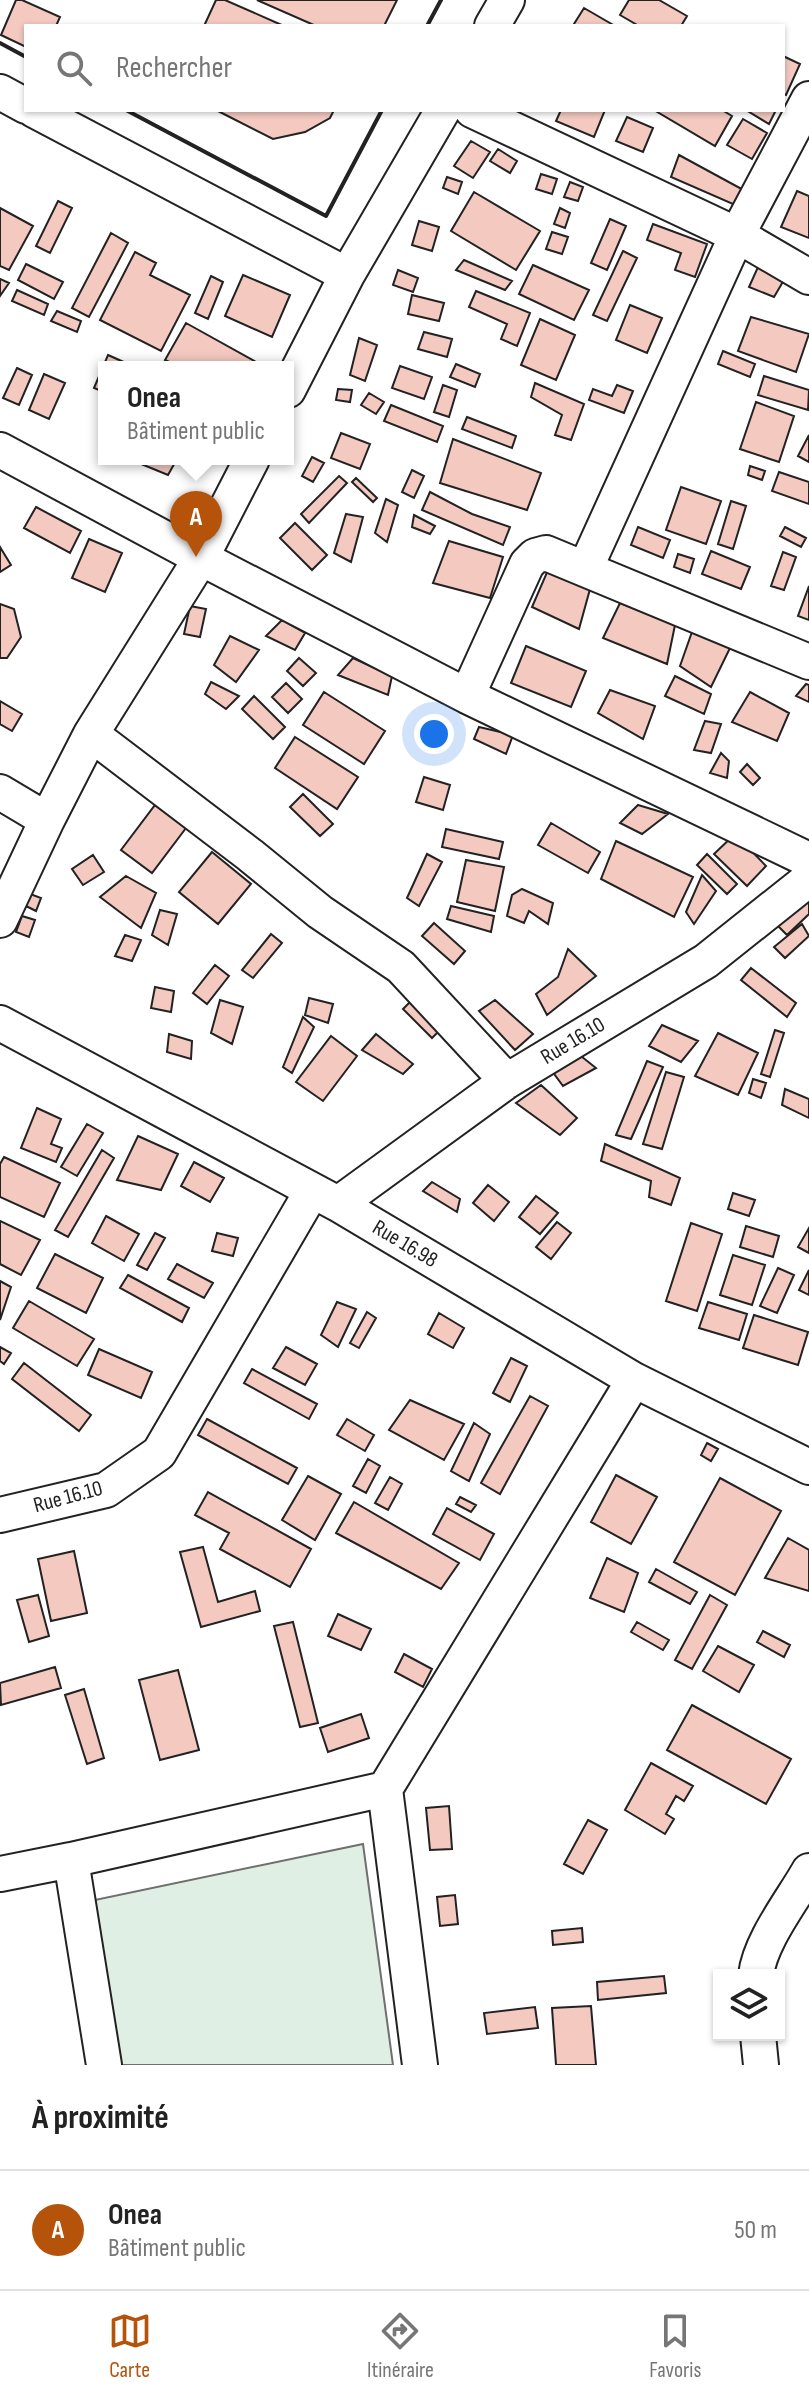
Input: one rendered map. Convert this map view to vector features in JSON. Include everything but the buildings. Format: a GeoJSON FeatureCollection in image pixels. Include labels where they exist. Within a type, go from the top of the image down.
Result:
{"type":"FeatureCollection","features":[{"type":"Feature","properties":{"kind":"street"},"geometry":{"type":"LineString","coordinates":[[493,24],[507,0]]}},
{"type":"Feature","properties":{"kind":"street"},"geometry":{"type":"LineString","coordinates":[[0,92],[24,105]]}},
{"type":"Feature","properties":{"kind":"street"},"geometry":{"type":"LineString","coordinates":[[585,569],[737,235],[809,99]]}},
{"type":"Feature","properties":{"kind":"street"},"geometry":{"type":"LineString","coordinates":[[38,112],[347,275]]}},
{"type":"Feature","properties":{"kind":"street"},"geometry":{"type":"LineString","coordinates":[[294,378],[347,275],[442,112]]}},
{"type":"Feature","properties":{"kind":"street"},"geometry":{"type":"LineString","coordinates":[[476,112],[737,235],[809,277]]}},
{"type":"Feature","properties":{"kind":"street"},"geometry":{"type":"LineString","coordinates":[[0,450],[467,696],[809,860]]}},
{"type":"Feature","properties":{"kind":"street"},"geometry":{"type":"LineString","coordinates":[[0,920],[91,734],[201,558],[249,465]]}},
{"type":"Feature","properties":{"kind":"street"},"geometry":{"type":"LineString","coordinates":[[467,696],[527,564],[535,556],[546,553],[809,662]]}},
{"type":"Feature","properties":{"kind":"street"},"geometry":{"type":"LineString","coordinates":[[91,734],[320,912],[401,967],[507,1081]]}},
{"type":"Feature","properties":{"kind":"street"},"geometry":{"type":"LineString","coordinates":[[0,792],[47,820]]}},
{"type":"Feature","properties":{"kind":"street","name":"Rue 16.10"},"geometry":{"type":"LineString","coordinates":[[0,1515],[106,1490],[159,1453],[325,1197],[507,1081],[706,961],[809,879]]}},
{"type":"Feature","properties":{"kind":"street","name":"Rue 16.98"},"geometry":{"type":"LineString","coordinates":[[0,1023],[325,1197],[634,1380],[808,1464]]}},
{"type":"Feature","properties":{"kind":"street"},"geometry":{"type":"LineString","coordinates":[[420,2065],[385,1789],[634,1380]]}},
{"type":"Feature","properties":{"kind":"street"},"geometry":{"type":"LineString","coordinates":[[0,1874],[385,1789]]}},
{"type":"Feature","properties":{"kind":"street"},"geometry":{"type":"LineString","coordinates":[[71,1860],[104,2065]]}},
{"type":"Feature","properties":{"kind":"street"},"geometry":{"type":"LineString","coordinates":[[757,1969],[767,1942],[809,1871]]}},
{"type":"Feature","properties":{"kind":"street"},"geometry":{"type":"LineString","coordinates":[[759,2041],[761,2065]]}},
{"type":"Feature","properties":{"kind":"green space"},"geometry":{"type":"Polygon","coordinates":[[[363,1844],[393,2065],[89,2065],[71,1905],[363,1844]]]}},
{"type":"Feature","properties":{"kind":"wall"},"geometry":{"type":"LineString","coordinates":[[428,24],[441,0]]}},
{"type":"Feature","properties":{"kind":"wall"},"geometry":{"type":"LineString","coordinates":[[0,43],[24,56]]}},
{"type":"Feature","properties":{"kind":"wall"},"geometry":{"type":"LineString","coordinates":[[130,112],[326,216],[381,112]]}},
{"type":"Feature","properties":{"kind":"place","name":"Onea"},"geometry":{"type":"Point","coordinates":[196,557]}}]}
